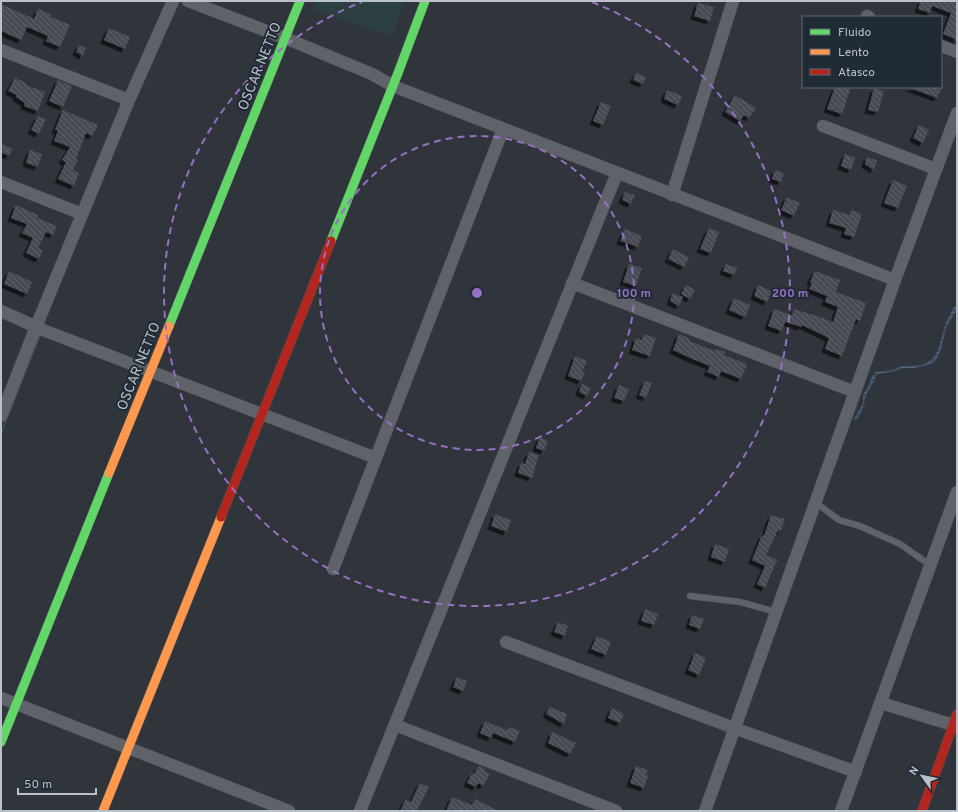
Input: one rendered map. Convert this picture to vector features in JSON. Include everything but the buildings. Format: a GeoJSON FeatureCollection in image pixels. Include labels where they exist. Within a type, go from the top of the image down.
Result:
{"type":"FeatureCollection","features":[{"type":"Feature","properties":{"kind":"main road","name":"OSCAR NETTO"},"geometry":{"type":"LineString","coordinates":[[1,742],[300,1]]}},
{"type":"Feature","properties":{"kind":"main road"},"geometry":{"type":"LineString","coordinates":[[103,811],[393,86],[425,1]]}},
{"type":"Feature","properties":{"kind":"main road"},"geometry":{"type":"LineString","coordinates":[[922,811],[955,720]]}},
{"type":"Feature","properties":{"kind":"street"},"geometry":{"type":"LineString","coordinates":[[1,416],[129,100],[173,1]]}},
{"type":"Feature","properties":{"kind":"street"},"geometry":{"type":"LineString","coordinates":[[188,1],[285,38],[372,74],[393,86],[895,280]]}},
{"type":"Feature","properties":{"kind":"street"},"geometry":{"type":"LineString","coordinates":[[672,195],[732,1]]}},
{"type":"Feature","properties":{"kind":"street"},"geometry":{"type":"LineString","coordinates":[[942,46],[957,52]]}},
{"type":"Feature","properties":{"kind":"street"},"geometry":{"type":"LineString","coordinates":[[1,50],[129,100]]}},
{"type":"Feature","properties":{"kind":"street"},"geometry":{"type":"LineString","coordinates":[[704,811],[895,280],[957,113]]}},
{"type":"Feature","properties":{"kind":"street"},"geometry":{"type":"LineString","coordinates":[[822,126],[936,169]]}},
{"type":"Feature","properties":{"kind":"street"},"geometry":{"type":"LineString","coordinates":[[333,569],[503,129]]}},
{"type":"Feature","properties":{"kind":"street"},"geometry":{"type":"LineString","coordinates":[[360,811],[616,173]]}},
{"type":"Feature","properties":{"kind":"street"},"geometry":{"type":"LineString","coordinates":[[1,182],[82,214]]}},
{"type":"Feature","properties":{"kind":"street"},"geometry":{"type":"LineString","coordinates":[[572,283],[855,392]]}},
{"type":"Feature","properties":{"kind":"street"},"geometry":{"type":"LineString","coordinates":[[1,311],[36,327],[376,458]]}},
{"type":"Feature","properties":{"kind":"street"},"geometry":{"type":"LineString","coordinates":[[841,811],[957,492]]}},
{"type":"Feature","properties":{"kind":"street"},"geometry":{"type":"LineString","coordinates":[[506,642],[734,728],[856,772]]}},
{"type":"Feature","properties":{"kind":"street"},"geometry":{"type":"LineString","coordinates":[[1,698],[289,811]]}},
{"type":"Feature","properties":{"kind":"street"},"geometry":{"type":"LineString","coordinates":[[881,703],[955,720]]}},
{"type":"Feature","properties":{"kind":"street"},"geometry":{"type":"LineString","coordinates":[[395,725],[616,811]]}},
{"type":"Feature","properties":{"kind":"lane"},"geometry":{"type":"LineString","coordinates":[[815,502],[839,520],[860,526],[900,544],[930,565]]}},
{"type":"Feature","properties":{"kind":"lane"},"geometry":{"type":"LineString","coordinates":[[690,596],[740,602],[776,612]]}},
{"type":"Feature","properties":{"kind":"shaded area"},"geometry":{"type":"Polygon","coordinates":[[[315,1],[404,1],[393,36],[312,10],[315,1]]]}},
{"type":"Feature","properties":{"kind":"water"},"geometry":{"type":"Polygon","coordinates":[[[957,306],[957,310],[946,328],[941,350],[936,360],[929,365],[914,368],[903,368],[896,371],[877,374],[866,395],[863,408],[858,418],[854,421],[863,403],[863,395],[870,383],[870,380],[876,372],[892,370],[902,366],[921,365],[934,357],[938,350],[946,322],[954,307],[957,306]]]}},
{"type":"Feature","properties":{"kind":"water"},"geometry":{"type":"Polygon","coordinates":[[[40,337],[1,435],[1,432],[40,337]]]}},
{"type":"Feature","properties":{"kind":"traffic: fast"},"geometry":{"type":"LineString","coordinates":[[169,326],[300,1]]}},
{"type":"Feature","properties":{"kind":"traffic: fast"},"geometry":{"type":"LineString","coordinates":[[331,241],[425,1]]}},
{"type":"Feature","properties":{"kind":"traffic: fast"},"geometry":{"type":"LineString","coordinates":[[1,742],[109,473]]}},
{"type":"Feature","properties":{"kind":"traffic: slow"},"geometry":{"type":"LineString","coordinates":[[109,473],[169,326]]}},
{"type":"Feature","properties":{"kind":"traffic: slow"},"geometry":{"type":"LineString","coordinates":[[103,811],[221,517]]}},
{"type":"Feature","properties":{"kind":"traffic: jam"},"geometry":{"type":"LineString","coordinates":[[221,517],[331,241]]}},
{"type":"Feature","properties":{"kind":"traffic: jam"},"geometry":{"type":"LineString","coordinates":[[922,811],[957,714]]}}]}
